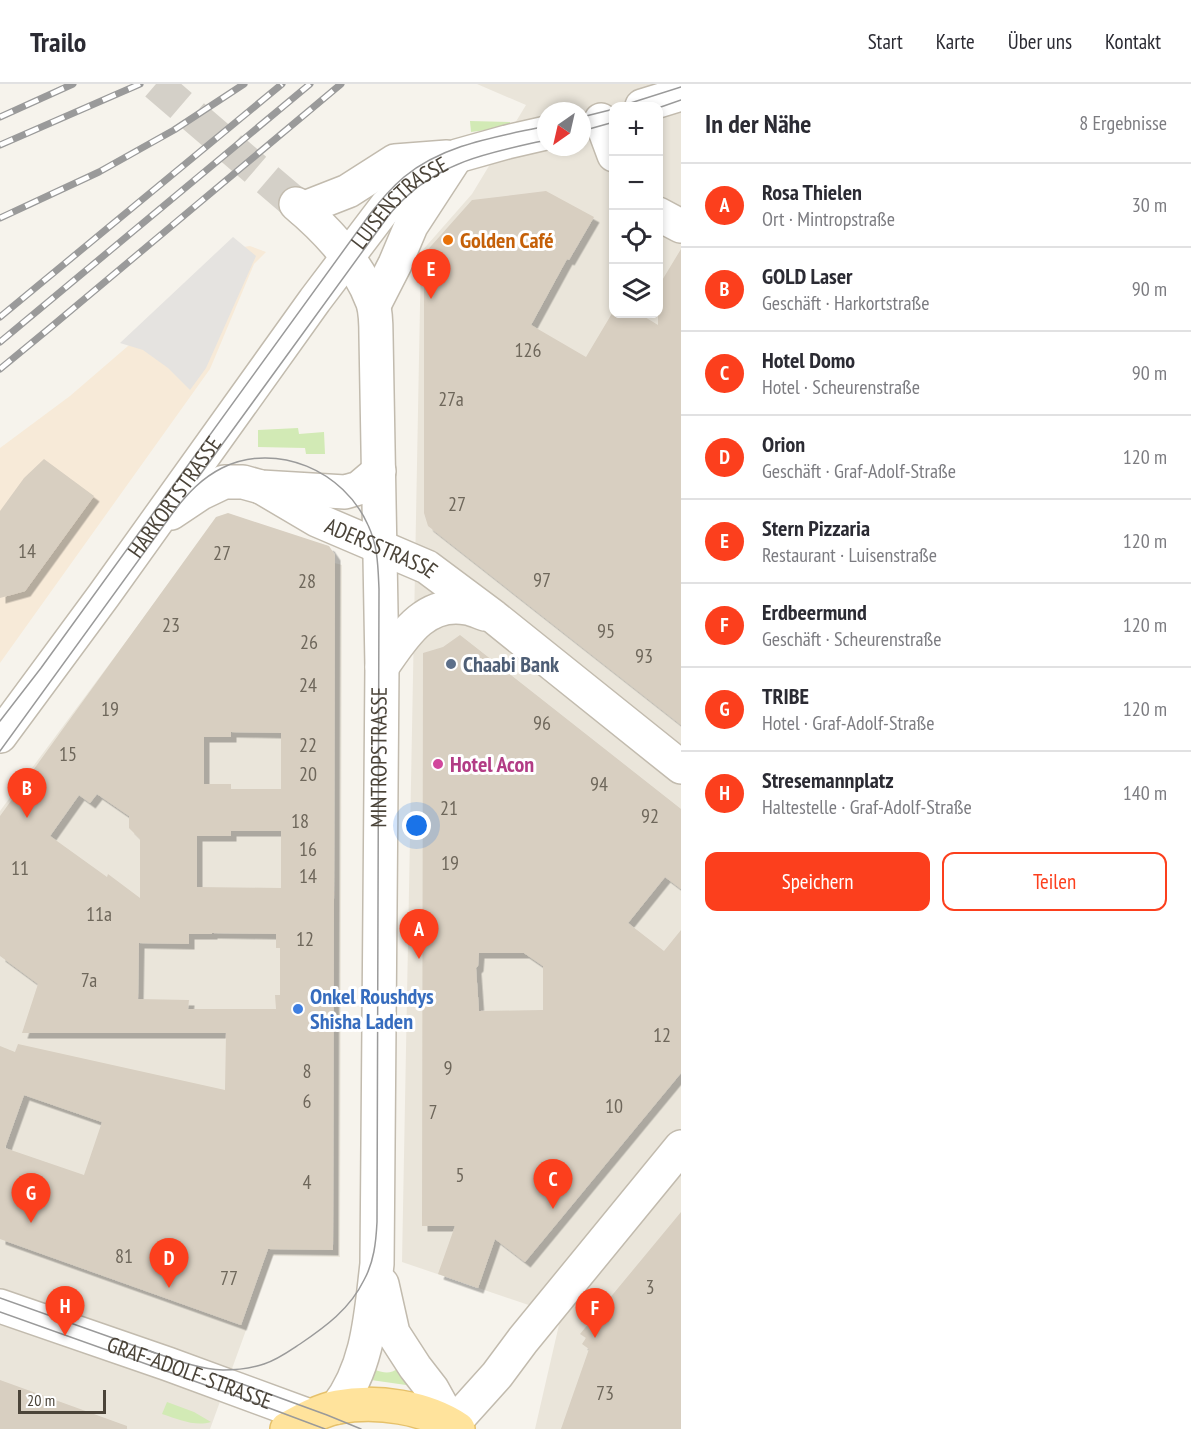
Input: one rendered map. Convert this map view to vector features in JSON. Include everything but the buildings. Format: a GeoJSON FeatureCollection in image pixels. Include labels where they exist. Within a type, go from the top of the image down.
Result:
{"type":"FeatureCollection","features":[{"type":"Feature","properties":{"kind":"main road","name":"GRAF-ADOLF-STRASSE"},"geometry":{"type":"LineString","coordinates":[[306,1421],[368,1405],[397,1406],[423,1412],[453,1428]]}},
{"type":"Feature","properties":{"kind":"street"},"geometry":{"type":"LineString","coordinates":[[652,102],[681,91],[679,84]]}},
{"type":"Feature","properties":{"kind":"street"},"geometry":{"type":"LineString","coordinates":[[599,120],[609,143]]}},
{"type":"Feature","properties":{"kind":"street","name":"LUISENSTRASSE"},"geometry":{"type":"LineString","coordinates":[[299,206],[348,191],[395,161],[457,156],[537,136]]}},
{"type":"Feature","properties":{"kind":"street","name":"LUISENSTRASSE"},"geometry":{"type":"LineString","coordinates":[[347,257],[396,196],[414,180],[457,156]]}},
{"type":"Feature","properties":{"kind":"street","name":"LUISENSTRASSE"},"geometry":{"type":"LineString","coordinates":[[374,305],[411,226],[457,156]]}},
{"type":"Feature","properties":{"kind":"street","name":"MINTROPSTRASSE"},"geometry":{"type":"LineString","coordinates":[[299,206],[347,257],[363,281],[374,305],[382,667],[377,1264],[367,1340],[363,1356],[347,1394],[306,1421]]}},
{"type":"Feature","properties":{"kind":"street"},"geometry":{"type":"LineString","coordinates":[[663,217],[681,226]]}},
{"type":"Feature","properties":{"kind":"street","name":"HARKORTSTRASSE"},"geometry":{"type":"LineString","coordinates":[[0,736],[71,642],[347,257]]}},
{"type":"Feature","properties":{"kind":"street","name":"ADERSSTRASSE"},"geometry":{"type":"LineString","coordinates":[[155,525],[201,493],[224,482],[243,482],[261,487],[317,491],[352,491],[379,471]]}},
{"type":"Feature","properties":{"kind":"street","name":"ADERSSTRASSE"},"geometry":{"type":"LineString","coordinates":[[261,487],[317,520],[427,567],[681,767]]}},
{"type":"Feature","properties":{"kind":"street","name":"ADERSSTRASSE"},"geometry":{"type":"LineString","coordinates":[[382,667],[406,632],[431,612],[444,607],[467,608],[494,618]]}},
{"type":"Feature","properties":{"kind":"street"},"geometry":{"type":"LineString","coordinates":[[453,1428],[681,1147]]}},
{"type":"Feature","properties":{"kind":"street","name":"MINTROPSTRASSE"},"geometry":{"type":"LineString","coordinates":[[377,1264],[393,1333],[432,1389],[453,1428]]}},
{"type":"Feature","properties":{"kind":"street","name":"GRAF-ADOLF-STRASSE"},"geometry":{"type":"LineString","coordinates":[[0,1306],[168,1364],[306,1421]]}},
{"type":"Feature","properties":{"kind":"shaded area"},"geometry":{"type":"Polygon","coordinates":[[[477,84],[681,84],[681,1429],[535,1429],[561,1316],[402,1262],[421,252],[472,194],[526,105],[477,84]]]}},
{"type":"Feature","properties":{"kind":"shaded area"},"geometry":{"type":"Polygon","coordinates":[[[233,237],[256,256],[206,368],[190,390],[168,368],[143,350],[120,343],[233,237]]]}},
{"type":"Feature","properties":{"kind":"shaded area"},"geometry":{"type":"Polygon","coordinates":[[[250,246],[266,252],[254,264],[210,369],[0,663],[0,448],[70,396],[186,296],[236,248],[250,246]]]}},
{"type":"Feature","properties":{"kind":"shaded area"},"geometry":{"type":"Polygon","coordinates":[[[215,522],[312,557],[342,565],[340,1257],[273,1256],[210,1429],[0,1429],[0,811],[215,522]]]}},
{"type":"Feature","properties":{"kind":"green space"},"geometry":{"type":"Polygon","coordinates":[[[470,121],[510,122],[510,127],[471,132],[470,121]]]}},
{"type":"Feature","properties":{"kind":"green space"},"geometry":{"type":"Polygon","coordinates":[[[298,428],[299,434],[324,432],[325,454],[306,454],[305,448],[258,447],[258,430],[298,428]]]}},
{"type":"Feature","properties":{"kind":"green space"},"geometry":{"type":"Polygon","coordinates":[[[399,1368],[413,1386],[371,1380],[375,1370],[387,1372],[399,1368]]]}},
{"type":"Feature","properties":{"kind":"green space"},"geometry":{"type":"Polygon","coordinates":[[[167,1402],[194,1412],[211,1422],[193,1423],[162,1414],[167,1402]]]}},
{"type":"Feature","properties":{"kind":"tunnel"},"geometry":{"type":"LineString","coordinates":[[156,84],[296,204]]}},
{"type":"Feature","properties":{"kind":"tram line"},"geometry":{"type":"LineString","coordinates":[[634,102],[681,87]]}},
{"type":"Feature","properties":{"kind":"tram line"},"geometry":{"type":"LineString","coordinates":[[663,106],[681,100]]}},
{"type":"Feature","properties":{"kind":"tram line"},"geometry":{"type":"LineString","coordinates":[[591,115],[609,110]]}},
{"type":"Feature","properties":{"kind":"tram line"},"geometry":{"type":"LineString","coordinates":[[591,128],[609,123]]}},
{"type":"Feature","properties":{"kind":"tram line"},"geometry":{"type":"LineString","coordinates":[[0,721],[386,195],[404,177],[420,166],[454,149],[490,138],[537,128]]}},
{"type":"Feature","properties":{"kind":"tram line"},"geometry":{"type":"LineString","coordinates":[[197,479],[392,211],[402,201],[420,185],[453,166],[471,159],[537,142]]}},
{"type":"Feature","properties":{"kind":"tram line"},"geometry":{"type":"LineString","coordinates":[[147,1350],[175,1360],[223,1370],[254,1367],[278,1358],[328,1324],[352,1300],[370,1266],[377,1222],[379,589],[374,541],[357,506],[343,490],[326,476],[307,466],[286,460],[265,458],[243,460],[222,468],[196,486],[174,511]]}},
{"type":"Feature","properties":{"kind":"tram line"},"geometry":{"type":"LineString","coordinates":[[0,751],[180,503]]}},
{"type":"Feature","properties":{"kind":"tram line"},"geometry":{"type":"LineString","coordinates":[[0,1298],[155,1353]]}},
{"type":"Feature","properties":{"kind":"tram line"},"geometry":{"type":"LineString","coordinates":[[0,1312],[325,1429]]}},
{"type":"Feature","properties":{"kind":"tram line"},"geometry":{"type":"LineString","coordinates":[[212,1373],[361,1429]]}},
{"type":"Feature","properties":{"kind":"railway"},"geometry":{"type":"LineString","coordinates":[[0,117],[73,84]]}},
{"type":"Feature","properties":{"kind":"railway"},"geometry":{"type":"LineString","coordinates":[[0,145],[140,84]]}},
{"type":"Feature","properties":{"kind":"railway"},"geometry":{"type":"LineString","coordinates":[[0,218],[99,172],[174,130],[244,84]]}},
{"type":"Feature","properties":{"kind":"railway"},"geometry":{"type":"LineString","coordinates":[[0,317],[282,84]]}},
{"type":"Feature","properties":{"kind":"railway"},"geometry":{"type":"LineString","coordinates":[[0,342],[310,84]]}},
{"type":"Feature","properties":{"kind":"railway"},"geometry":{"type":"LineString","coordinates":[[0,369],[341,84]]}},
{"type":"Feature","properties":{"kind":"place","name":"Golden Café"},"geometry":{"type":"Point","coordinates":[448,240]}},
{"type":"Feature","properties":{"kind":"place","name":"Stern Pizzaria"},"geometry":{"type":"Point","coordinates":[431,299]}},
{"type":"Feature","properties":{"kind":"place","name":"Chaabi Bank"},"geometry":{"type":"Point","coordinates":[451,664]}},
{"type":"Feature","properties":{"kind":"place","name":"Hotel Acon"},"geometry":{"type":"Point","coordinates":[438,764]}},
{"type":"Feature","properties":{"kind":"place","name":"GOLD Laser"},"geometry":{"type":"Point","coordinates":[27,818]}},
{"type":"Feature","properties":{"kind":"place","name":"Rosa Thielen"},"geometry":{"type":"Point","coordinates":[419,959]}},
{"type":"Feature","properties":{"kind":"place","name":"Onkel Roushdys Shisha Laden"},"geometry":{"type":"Point","coordinates":[298,1009]}},
{"type":"Feature","properties":{"kind":"place","name":"Hotel Domo"},"geometry":{"type":"Point","coordinates":[553,1209]}},
{"type":"Feature","properties":{"kind":"place","name":"TRIBE"},"geometry":{"type":"Point","coordinates":[31,1223]}},
{"type":"Feature","properties":{"kind":"place","name":"Orion"},"geometry":{"type":"Point","coordinates":[169,1288]}},
{"type":"Feature","properties":{"kind":"place","name":"Stresemannplatz"},"geometry":{"type":"Point","coordinates":[65,1336]}},
{"type":"Feature","properties":{"kind":"place","name":"Erdbeermund"},"geometry":{"type":"Point","coordinates":[595,1338]}}]}
